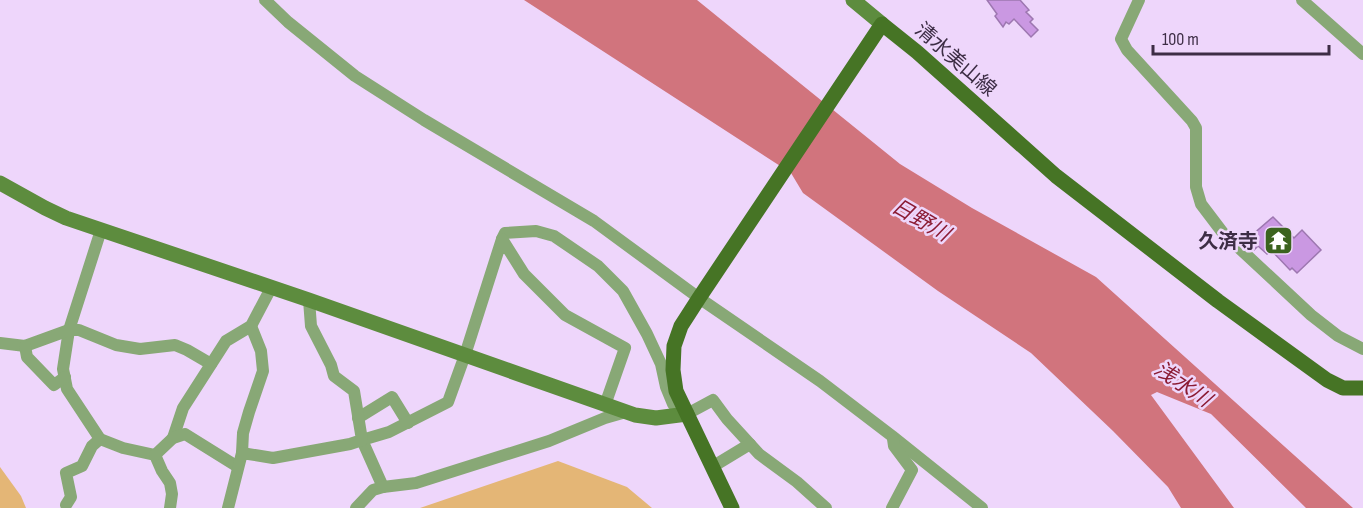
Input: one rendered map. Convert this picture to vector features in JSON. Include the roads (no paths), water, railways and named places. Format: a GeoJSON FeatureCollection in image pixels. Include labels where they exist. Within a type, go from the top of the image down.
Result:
{"type":"FeatureCollection","features":[{"type":"Feature","properties":{"kind":"main road"},"geometry":{"type":"LineString","coordinates":[[732,508],[676,392],[673,370],[674,346],[681,326],[702,293],[882,24]]}},
{"type":"Feature","properties":{"kind":"main road","name":"清水美山線"},"geometry":{"type":"LineString","coordinates":[[882,24],[917,52],[1056,176],[1218,301],[1327,380],[1343,388],[1363,388]]}},
{"type":"Feature","properties":{"kind":"street"},"geometry":{"type":"LineString","coordinates":[[265,0],[288,22],[356,76],[424,120],[594,221],[702,293],[892,436],[982,508]]}},
{"type":"Feature","properties":{"kind":"street"},"geometry":{"type":"LineString","coordinates":[[853,0],[882,24]]}},
{"type":"Feature","properties":{"kind":"street"},"geometry":{"type":"LineString","coordinates":[[1139,0],[1121,39],[1127,50],[1196,128],[1196,187],[1201,204],[1223,233],[1311,315],[1338,336],[1363,349]]}},
{"type":"Feature","properties":{"kind":"street"},"geometry":{"type":"LineString","coordinates":[[1302,0],[1363,53]]}},
{"type":"Feature","properties":{"kind":"street"},"geometry":{"type":"LineString","coordinates":[[0,183],[66,218],[309,300],[634,415],[656,418],[687,414],[713,400],[759,454],[826,508]]}},
{"type":"Feature","properties":{"kind":"street"},"geometry":{"type":"LineString","coordinates":[[101,230],[69,330],[63,369],[67,389],[100,439],[123,448],[155,455]]}},
{"type":"Feature","properties":{"kind":"street"},"geometry":{"type":"LineString","coordinates":[[242,453],[273,459],[350,444],[389,432],[448,402],[502,239],[505,233],[516,232],[536,231],[554,236],[598,266],[622,291],[662,364],[672,404],[687,414]]}},
{"type":"Feature","properties":{"kind":"street"},"geometry":{"type":"LineString","coordinates":[[502,239],[524,274],[565,315],[625,348],[605,405]]}},
{"type":"Feature","properties":{"kind":"street"},"geometry":{"type":"LineString","coordinates":[[173,438],[183,408],[226,341],[251,326],[271,288]]}},
{"type":"Feature","properties":{"kind":"street"},"geometry":{"type":"LineString","coordinates":[[309,300],[310,326],[331,365],[334,376],[354,391],[362,440],[383,487]]}},
{"type":"Feature","properties":{"kind":"street"},"geometry":{"type":"LineString","coordinates":[[228,508],[242,453],[243,433],[263,371],[261,351],[251,326]]}},
{"type":"Feature","properties":{"kind":"street"},"geometry":{"type":"LineString","coordinates":[[0,343],[25,346],[69,330],[79,330],[116,345],[140,348],[175,345],[211,364]]}},
{"type":"Feature","properties":{"kind":"street"},"geometry":{"type":"LineString","coordinates":[[25,346],[27,357],[54,385],[65,377]]}},
{"type":"Feature","properties":{"kind":"street"},"geometry":{"type":"LineString","coordinates":[[358,418],[392,397],[408,423]]}},
{"type":"Feature","properties":{"kind":"street"},"geometry":{"type":"LineString","coordinates":[[356,508],[373,490],[416,483],[549,441],[626,412]]}},
{"type":"Feature","properties":{"kind":"street"},"geometry":{"type":"LineString","coordinates":[[155,455],[173,438],[185,434],[238,467]]}},
{"type":"Feature","properties":{"kind":"street"},"geometry":{"type":"LineString","coordinates":[[892,436],[894,446],[912,470],[892,508]]}},
{"type":"Feature","properties":{"kind":"street"},"geometry":{"type":"LineString","coordinates":[[66,505],[71,497],[66,473],[82,466],[92,446],[100,439]]}},
{"type":"Feature","properties":{"kind":"street"},"geometry":{"type":"LineString","coordinates":[[712,467],[750,444]]}},
{"type":"Feature","properties":{"kind":"street"},"geometry":{"type":"LineString","coordinates":[[155,455],[170,483],[172,494],[170,508]]}},
{"type":"Feature","properties":{"kind":"water"},"geometry":{"type":"Polygon","coordinates":[[[524,0],[697,0],[900,164],[972,208],[1096,277],[1353,508],[1306,508],[1211,414],[1157,392],[1151,395],[1234,508],[1181,508],[1168,487],[1031,353],[938,291],[803,193],[791,173],[524,0]]]}},
{"type":"Feature","properties":{"kind":"place","name":"久済寺"},"geometry":{"type":"Point","coordinates":[1279,241]}},
{"type":"Feature","properties":{"kind":"water label","name":"日野川"},"geometry":{"type":"Point","coordinates":[921,220]}},
{"type":"Feature","properties":{"kind":"water label","name":"浅水川"},"geometry":{"type":"Point","coordinates":[1183,384]}}]}
